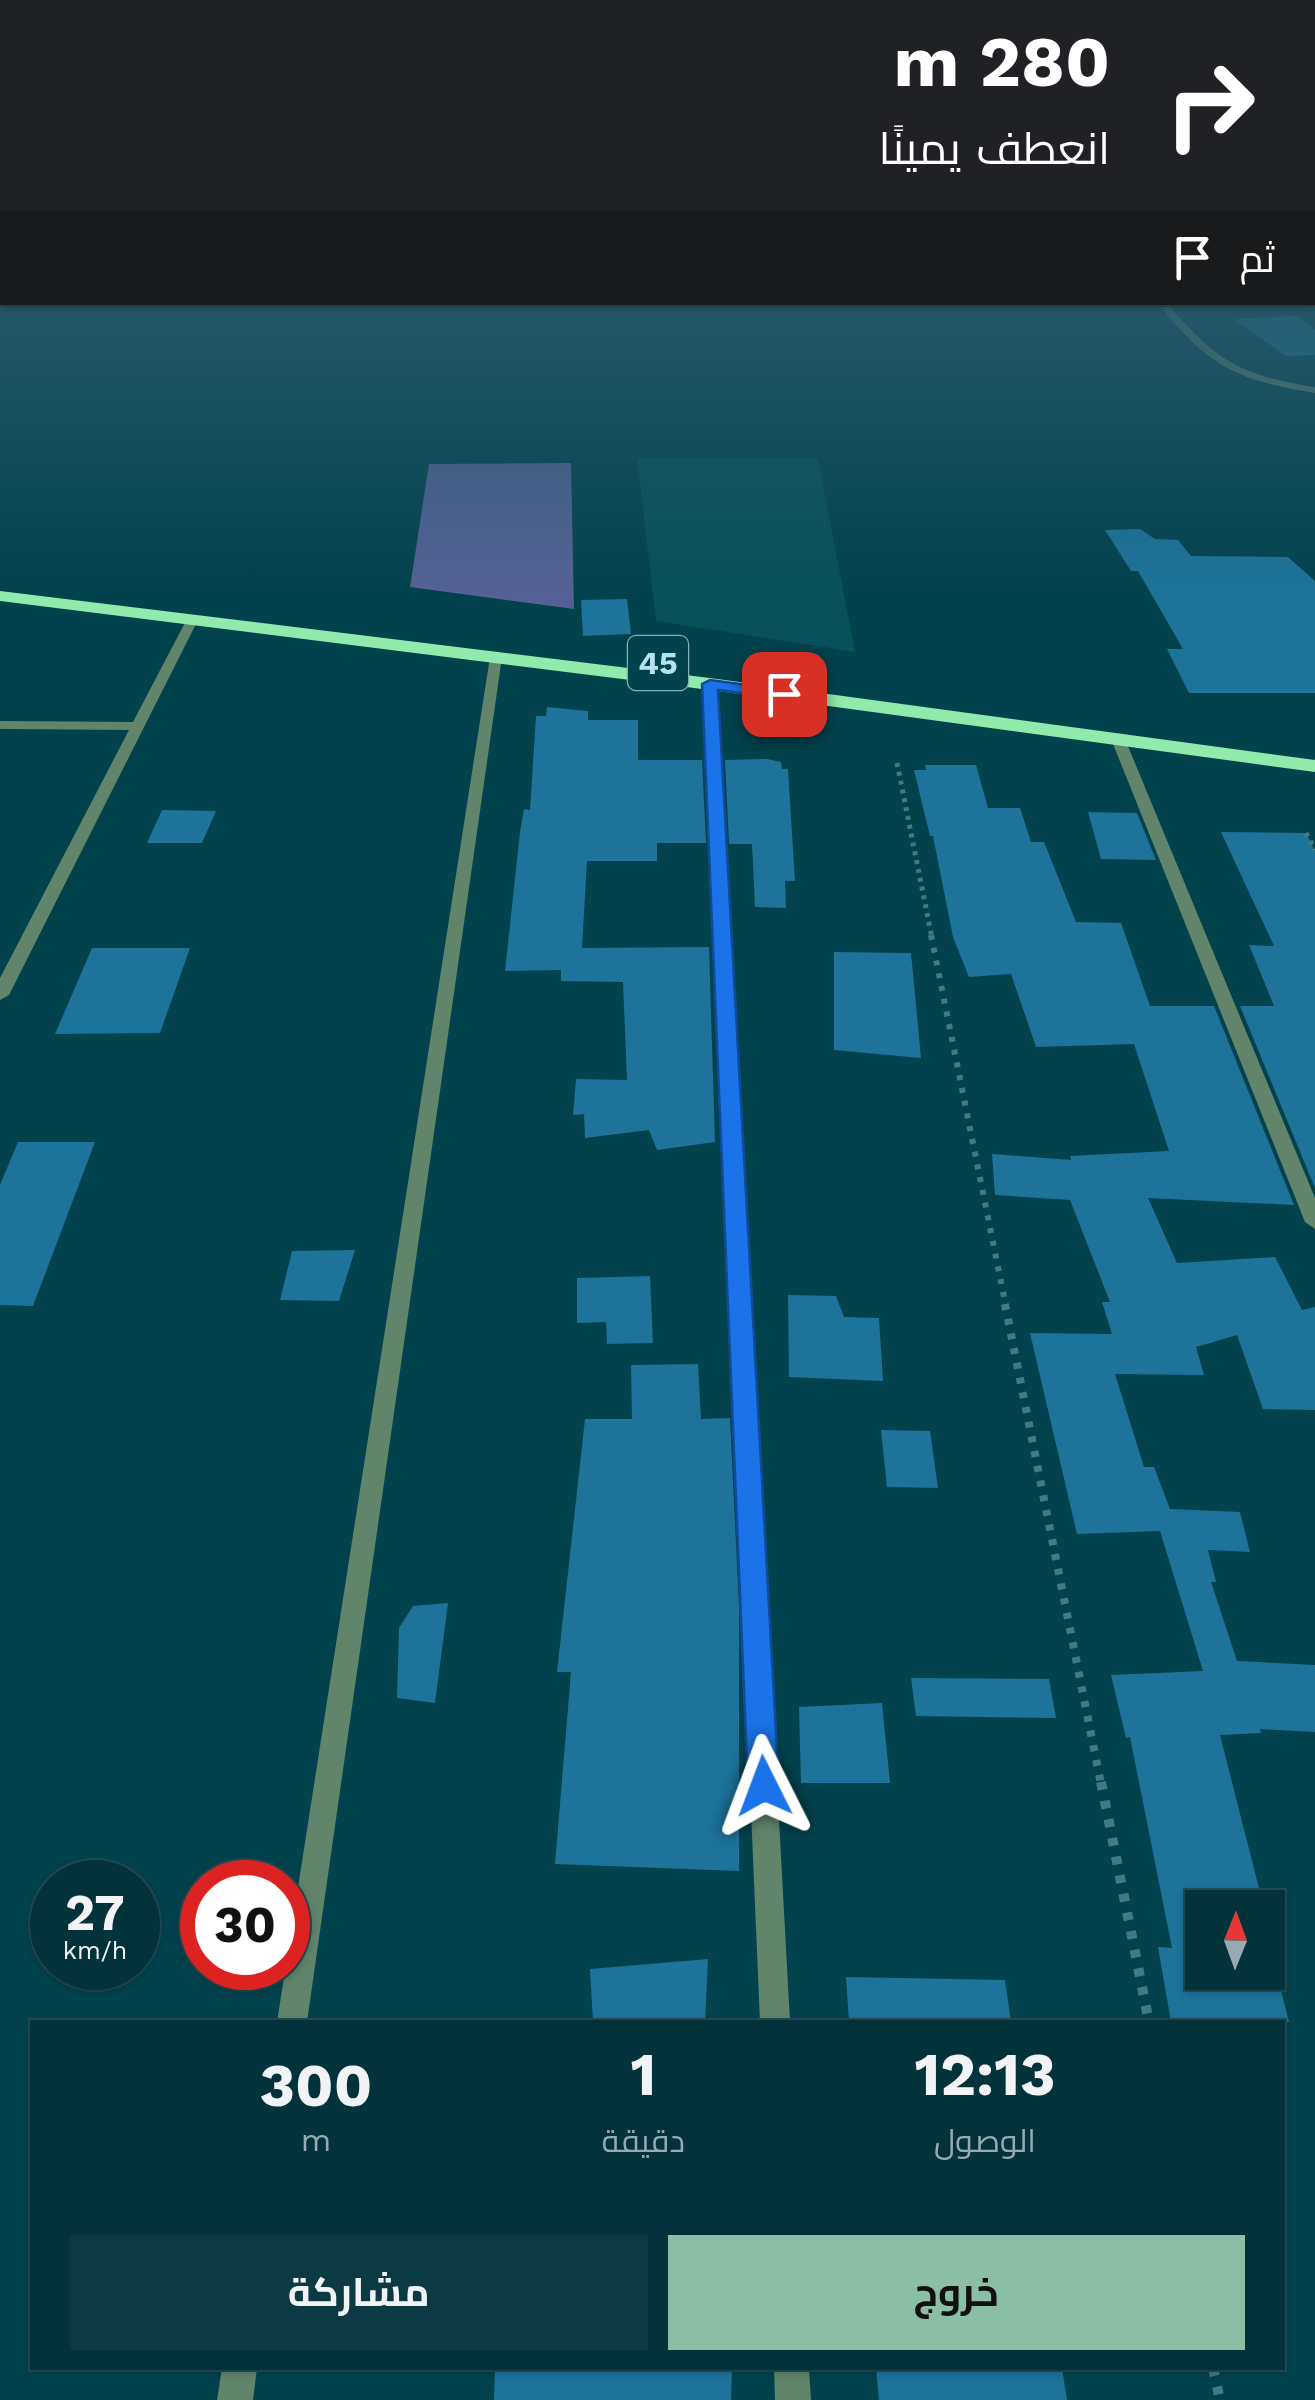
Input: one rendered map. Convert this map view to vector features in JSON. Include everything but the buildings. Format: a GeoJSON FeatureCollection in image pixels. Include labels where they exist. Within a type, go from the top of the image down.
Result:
{"type":"FeatureCollection","features":[{"type":"Feature","properties":{"kind":"highway","name":"45"},"geometry":{"type":"LineString","coordinates":[[0,578],[1315,748]]}},
{"type":"Feature","properties":{"kind":"highway","name":"45"},"geometry":{"type":"LineString","coordinates":[[0,596],[710,684],[1315,766]]}},
{"type":"Feature","properties":{"kind":"street"},"geometry":{"type":"LineString","coordinates":[[1237,371],[1261,380],[1315,390]]}},
{"type":"Feature","properties":{"kind":"street"},"geometry":{"type":"LineString","coordinates":[[0,995],[192,620]]}},
{"type":"Feature","properties":{"kind":"street"},"geometry":{"type":"LineString","coordinates":[[292,2020],[496,658]]}},
{"type":"Feature","properties":{"kind":"street"},"geometry":{"type":"LineString","coordinates":[[710,684],[775,2020]]}},
{"type":"Feature","properties":{"kind":"street"},"geometry":{"type":"LineString","coordinates":[[0,726],[137,726]]}},
{"type":"Feature","properties":{"kind":"street"},"geometry":{"type":"LineString","coordinates":[[1118,739],[1315,1222]]}},
{"type":"Feature","properties":{"kind":"street"},"geometry":{"type":"LineString","coordinates":[[236,2400],[240,2370]]}},
{"type":"Feature","properties":{"kind":"street"},"geometry":{"type":"LineString","coordinates":[[792,2370],[793,2400]]}},
{"type":"Feature","properties":{"kind":"path"},"geometry":{"type":"LineString","coordinates":[[897,763],[1150,2020]]}},
{"type":"Feature","properties":{"kind":"path"},"geometry":{"type":"LineString","coordinates":[[1306,834],[1315,850]]}},
{"type":"Feature","properties":{"kind":"path"},"geometry":{"type":"LineString","coordinates":[[1213,2370],[1220,2400]]}},
{"type":"Feature","properties":{"kind":"shaded area"},"geometry":{"type":"Polygon","coordinates":[[[637,458],[818,458],[855,652],[656,621],[637,458]]]}},
{"type":"Feature","properties":{"kind":"shaded area"},"geometry":{"type":"Polygon","coordinates":[[[571,463],[574,609],[410,587],[429,464],[571,463]]]}},
{"type":"Feature","properties":{"kind":"route"},"geometry":{"type":"LineString","coordinates":[[764,1786],[710,684],[784,694]]}}]}
